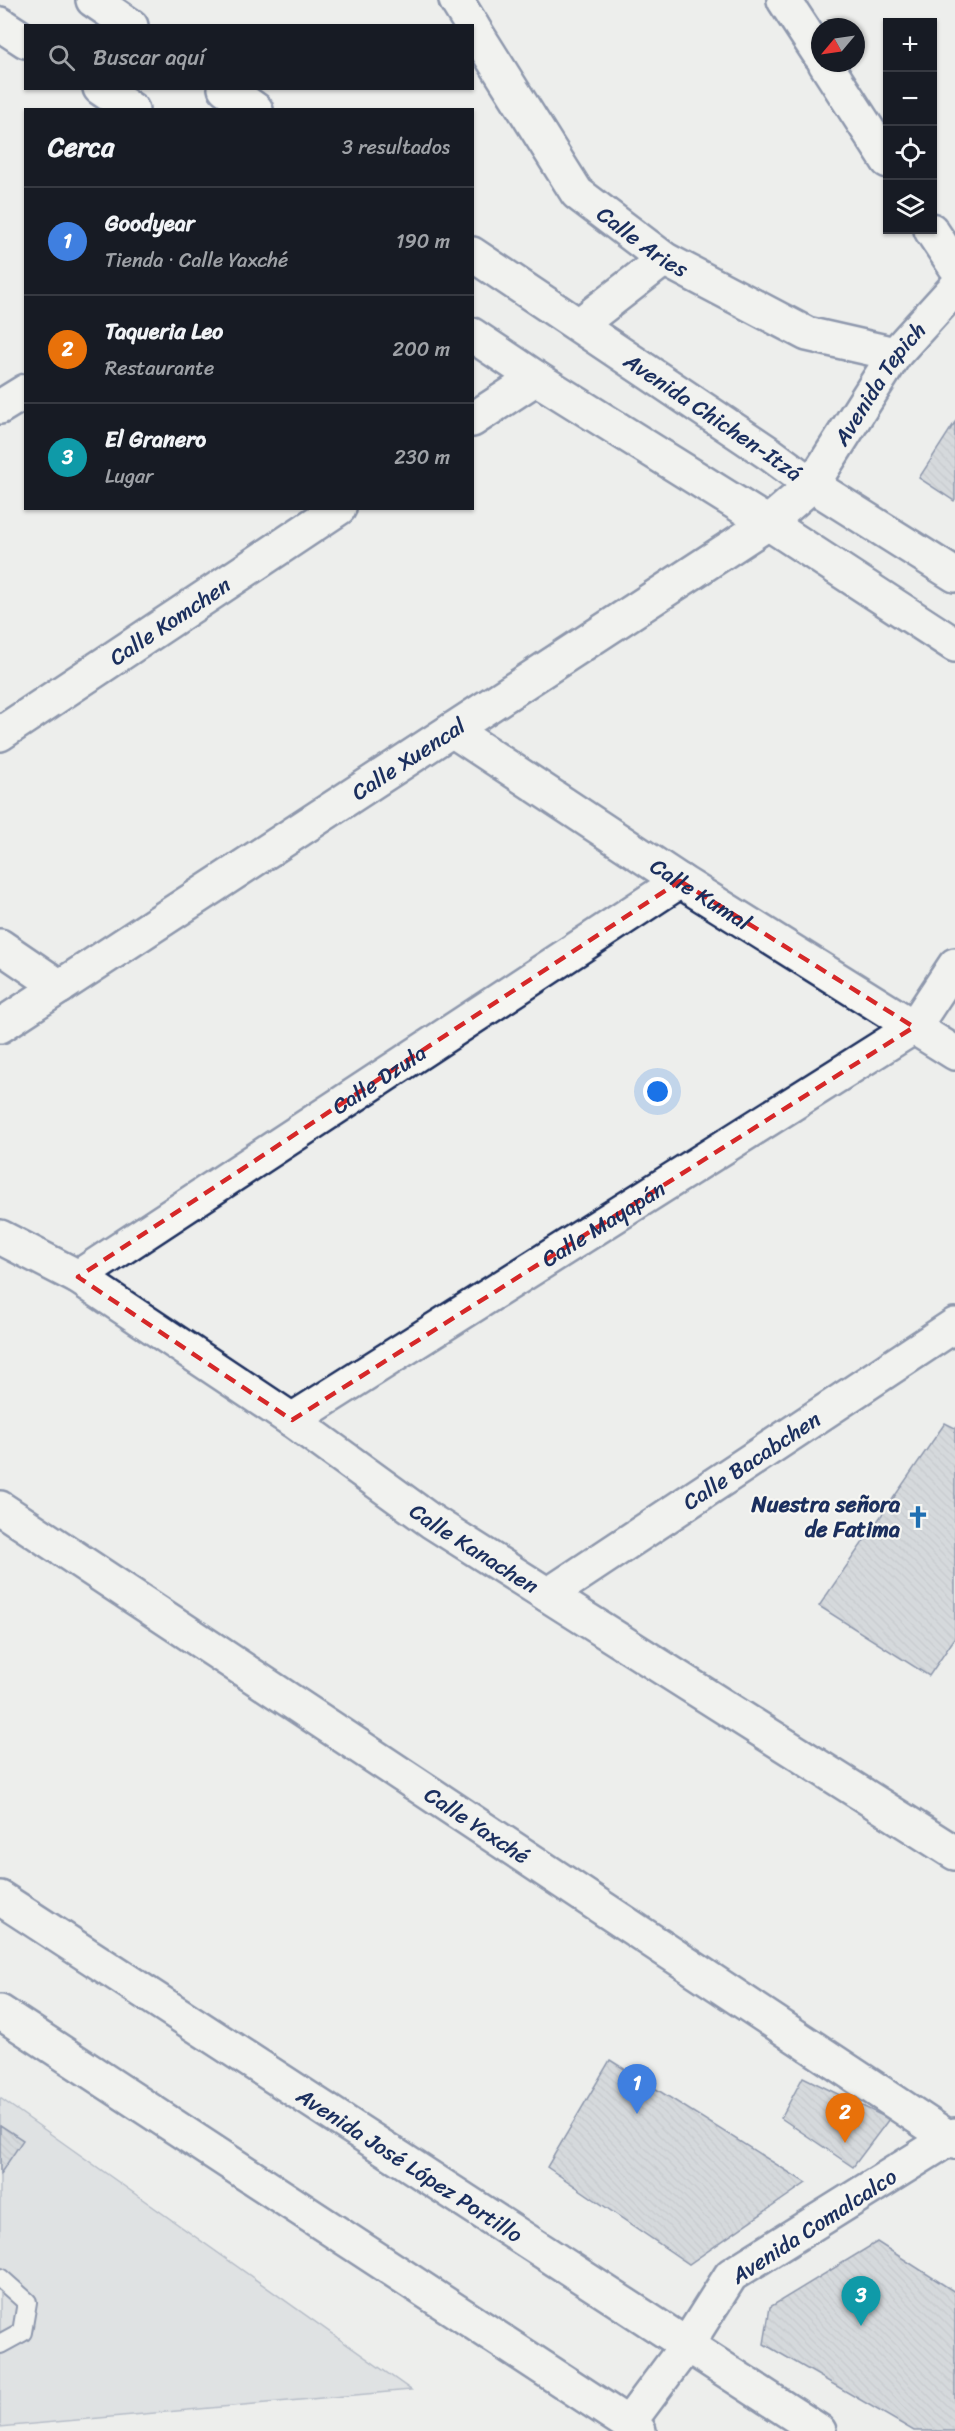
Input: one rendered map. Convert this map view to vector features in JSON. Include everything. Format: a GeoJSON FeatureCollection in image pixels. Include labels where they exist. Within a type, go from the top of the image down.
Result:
{"type":"FeatureCollection","features":[{"type":"Feature","properties":{"kind":"street"},"geometry":{"type":"LineString","coordinates":[[93,0],[128,24]]}},
{"type":"Feature","properties":{"kind":"street","name":"Calle Aries"},"geometry":{"type":"LineString","coordinates":[[456,0],[471,24]]}},
{"type":"Feature","properties":{"kind":"street"},"geometry":{"type":"LineString","coordinates":[[784,0],[811,42]]}},
{"type":"Feature","properties":{"kind":"street"},"geometry":{"type":"LineString","coordinates":[[0,24],[24,39]]}},
{"type":"Feature","properties":{"kind":"street","name":"Calle Aries"},"geometry":{"type":"LineString","coordinates":[[474,29],[577,193],[664,259],[807,333],[895,354]]}},
{"type":"Feature","properties":{"kind":"street"},"geometry":{"type":"LineString","coordinates":[[831,72],[883,153]]}},
{"type":"Feature","properties":{"kind":"street"},"geometry":{"type":"LineString","coordinates":[[103,90],[129,108]]}},
{"type":"Feature","properties":{"kind":"street"},"geometry":{"type":"LineString","coordinates":[[228,90],[253,108]]}},
{"type":"Feature","properties":{"kind":"street"},"geometry":{"type":"LineString","coordinates":[[934,234],[955,267]]}},
{"type":"Feature","properties":{"kind":"street","name":"Avenida Chichen-Itzá"},"geometry":{"type":"LineString","coordinates":[[474,255],[770,454],[812,485],[955,575]]}},
{"type":"Feature","properties":{"kind":"street"},"geometry":{"type":"LineString","coordinates":[[579,325],[664,259]]}},
{"type":"Feature","properties":{"kind":"street","name":"Avenida Tepich"},"geometry":{"type":"LineString","coordinates":[[812,485],[895,354],[955,288]]}},
{"type":"Feature","properties":{"kind":"street"},"geometry":{"type":"LineString","coordinates":[[474,336],[955,645]]}},
{"type":"Feature","properties":{"kind":"street"},"geometry":{"type":"LineString","coordinates":[[474,419],[536,378]]}},
{"type":"Feature","properties":{"kind":"street"},"geometry":{"type":"LineString","coordinates":[[0,407],[24,392]]}},
{"type":"Feature","properties":{"kind":"street","name":"Calle Xuencal"},"geometry":{"type":"LineString","coordinates":[[0,1026],[768,523],[812,485]]}},
{"type":"Feature","properties":{"kind":"street","name":"Calle Komchen"},"geometry":{"type":"LineString","coordinates":[[0,734],[336,510]]}},
{"type":"Feature","properties":{"kind":"street","name":"Calle Kumal"},"geometry":{"type":"LineString","coordinates":[[452,730],[680,880],[955,1053]]}},
{"type":"Feature","properties":{"kind":"street","name":"Calle Dzula"},"geometry":{"type":"LineString","coordinates":[[78,1277],[680,880]]}},
{"type":"Feature","properties":{"kind":"street"},"geometry":{"type":"LineString","coordinates":[[0,946],[60,987]]}},
{"type":"Feature","properties":{"kind":"street"},"geometry":{"type":"LineString","coordinates":[[914,1028],[955,965]]}},
{"type":"Feature","properties":{"kind":"street","name":"Calle Mayapán"},"geometry":{"type":"LineString","coordinates":[[292,1420],[914,1028]]}},
{"type":"Feature","properties":{"kind":"street","name":"Calle Kanachen"},"geometry":{"type":"LineString","coordinates":[[0,1237],[78,1277],[292,1420],[431,1521],[955,1853]]}},
{"type":"Feature","properties":{"kind":"street","name":"Calle Bacabchen"},"geometry":{"type":"LineString","coordinates":[[548,1595],[955,1325]]}},
{"type":"Feature","properties":{"kind":"street","name":"Calle Yaxché"},"geometry":{"type":"LineString","coordinates":[[0,1508],[953,2139]]}},
{"type":"Feature","properties":{"kind":"street","name":"Avenida José López Portillo"},"geometry":{"type":"LineString","coordinates":[[0,1898],[819,2431]]}},
{"type":"Feature","properties":{"kind":"street"},"geometry":{"type":"LineString","coordinates":[[0,2012],[634,2427]]}},
{"type":"Feature","properties":{"kind":"street","name":"Avenida Comalcalco"},"geometry":{"type":"LineString","coordinates":[[634,2427],[731,2275],[953,2139]]}},
{"type":"Feature","properties":{"kind":"lane"},"geometry":{"type":"LineString","coordinates":[[0,2278],[27,2302],[22,2332],[0,2344]]}},
{"type":"Feature","properties":{"kind":"highlighted area"},"geometry":{"type":"Polygon","coordinates":[[[680,881],[914,1027],[292,1420],[78,1277],[680,881]]]}},
{"type":"Feature","properties":{"kind":"shaded area"},"geometry":{"type":"Polygon","coordinates":[[[0,2098],[411,2390],[0,2427],[0,2098]]]}},
{"type":"Feature","properties":{"kind":"building"},"geometry":{"type":"Polygon","coordinates":[[[955,422],[955,499],[954,501],[919,478],[955,422]]]}},
{"type":"Feature","properties":{"kind":"building","name":"Nuestra señora de Fatima"},"geometry":{"type":"Polygon","coordinates":[[[945,1423],[955,1428],[955,1638],[929,1676],[819,1606],[945,1423]]]}},
{"type":"Feature","properties":{"kind":"building"},"geometry":{"type":"Polygon","coordinates":[[[610,2060],[806,2183],[689,2264],[547,2167],[610,2060]]]}},
{"type":"Feature","properties":{"kind":"building"},"geometry":{"type":"Polygon","coordinates":[[[803,2077],[889,2119],[853,2167],[781,2118],[803,2077]]]}},
{"type":"Feature","properties":{"kind":"building"},"geometry":{"type":"Polygon","coordinates":[[[0,2125],[23,2140],[0,2174],[0,2125]]]}},
{"type":"Feature","properties":{"kind":"building"},"geometry":{"type":"Polygon","coordinates":[[[877,2242],[955,2292],[955,2431],[914,2431],[764,2344],[770,2307],[877,2242]]]}},
{"type":"Feature","properties":{"kind":"place","name":"Nuestra señora de Fatima"},"geometry":{"type":"Point","coordinates":[918,1517]}},
{"type":"Feature","properties":{"kind":"place","name":"Goodyear"},"geometry":{"type":"Point","coordinates":[637,2114]}},
{"type":"Feature","properties":{"kind":"place","name":"Taqueria Leo"},"geometry":{"type":"Point","coordinates":[845,2143]}},
{"type":"Feature","properties":{"kind":"place","name":"El Granero"},"geometry":{"type":"Point","coordinates":[861,2326]}}]}
